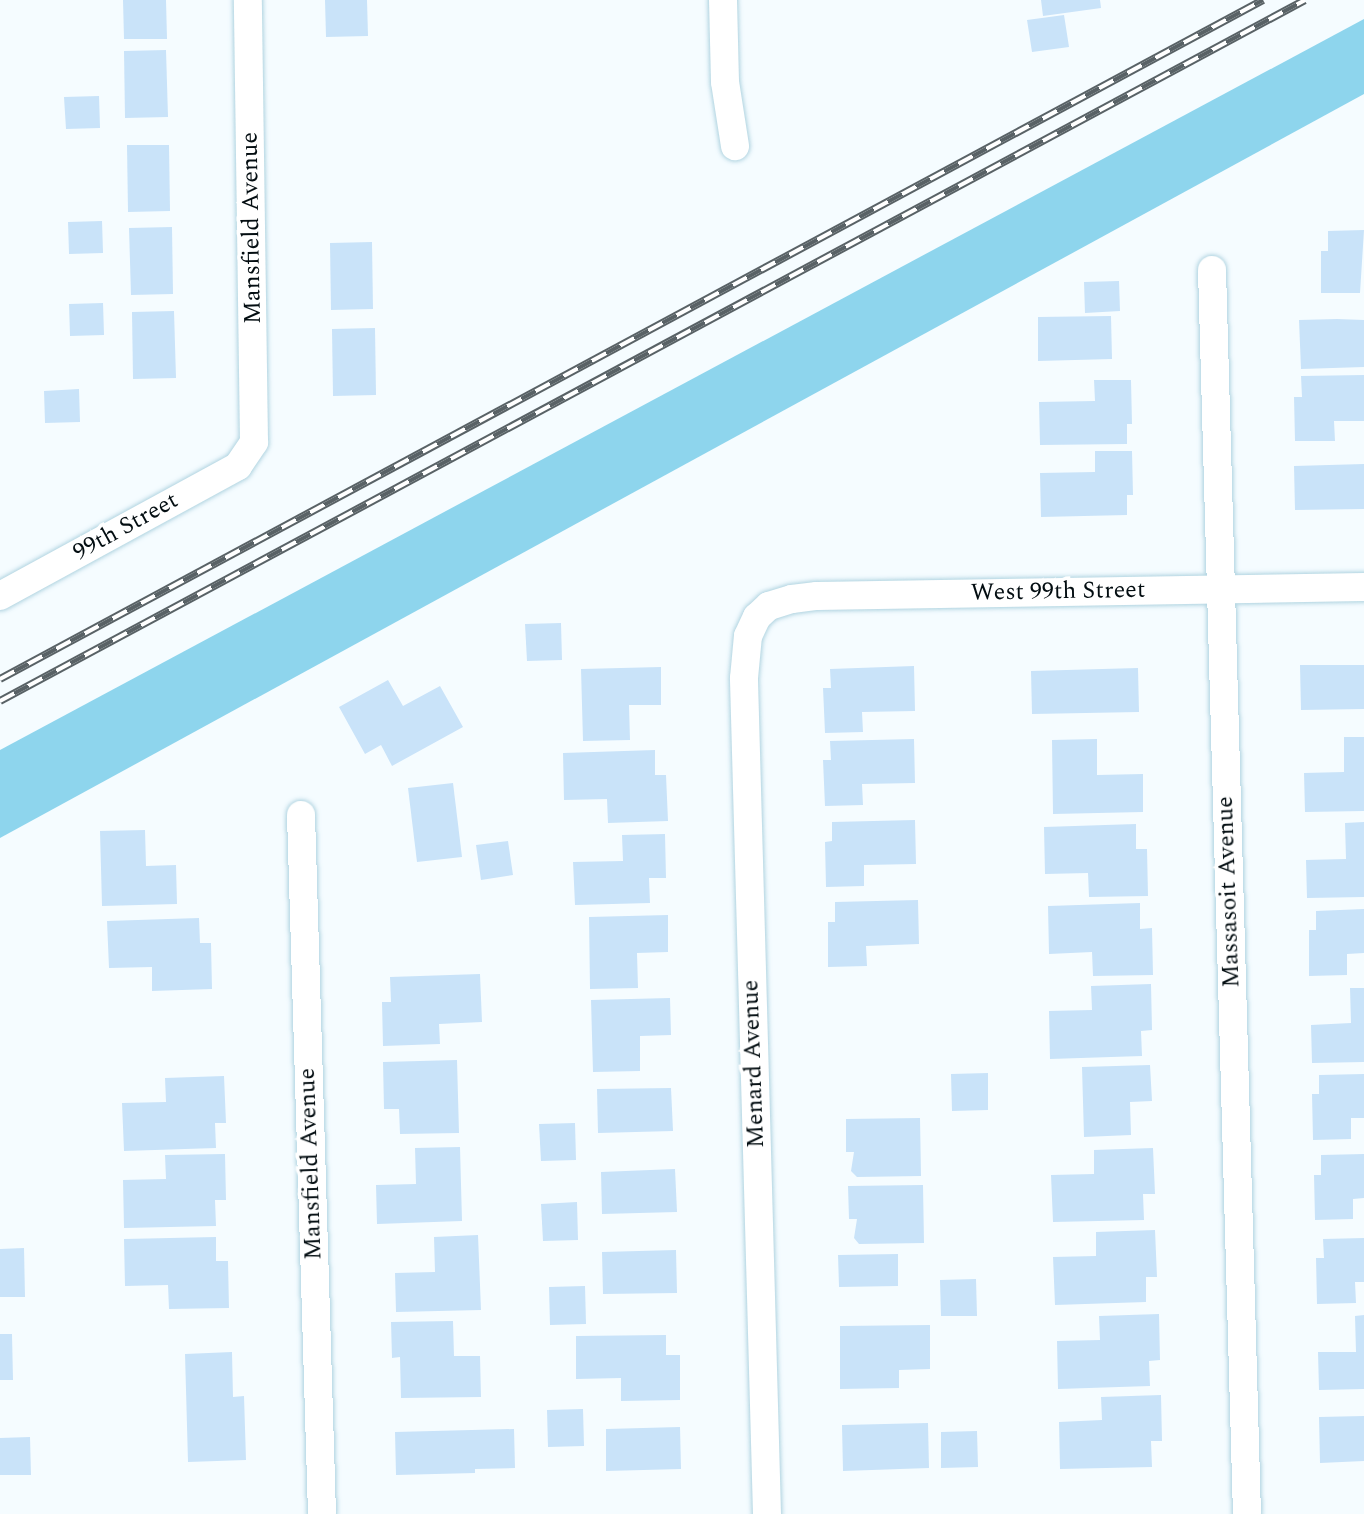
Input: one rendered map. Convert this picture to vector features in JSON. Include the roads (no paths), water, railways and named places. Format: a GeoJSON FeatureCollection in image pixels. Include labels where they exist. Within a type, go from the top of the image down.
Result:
{"type":"FeatureCollection","features":[{"type":"Feature","properties":{"kind":"street","name":"Mansfield Avenue"},"geometry":{"type":"LineString","coordinates":[[248,0],[256,429],[248,454]]}},
{"type":"Feature","properties":{"kind":"street"},"geometry":{"type":"LineString","coordinates":[[723,0],[725,82],[735,146]]}},
{"type":"Feature","properties":{"kind":"street","name":"Massasoit Avenue"},"geometry":{"type":"LineString","coordinates":[[1212,270],[1247,1514]]}},
{"type":"Feature","properties":{"kind":"street","name":"99th Street"},"geometry":{"type":"LineString","coordinates":[[0,596],[239,466],[248,454]]}},
{"type":"Feature","properties":{"kind":"street","name":"West 99th Street"},"geometry":{"type":"LineString","coordinates":[[757,617],[769,606],[792,599],[817,596],[1364,587]]}},
{"type":"Feature","properties":{"kind":"street","name":"Menard Avenue"},"geometry":{"type":"LineString","coordinates":[[757,617],[748,636],[744,678],[767,1514]]}},
{"type":"Feature","properties":{"kind":"street","name":"Mansfield Avenue"},"geometry":{"type":"LineString","coordinates":[[301,815],[322,1514]]}},
{"type":"Feature","properties":{"kind":"railway"},"geometry":{"type":"LineString","coordinates":[[0,679],[1263,0]]}},
{"type":"Feature","properties":{"kind":"railway"},"geometry":{"type":"LineString","coordinates":[[0,701],[1305,0]]}}]}
